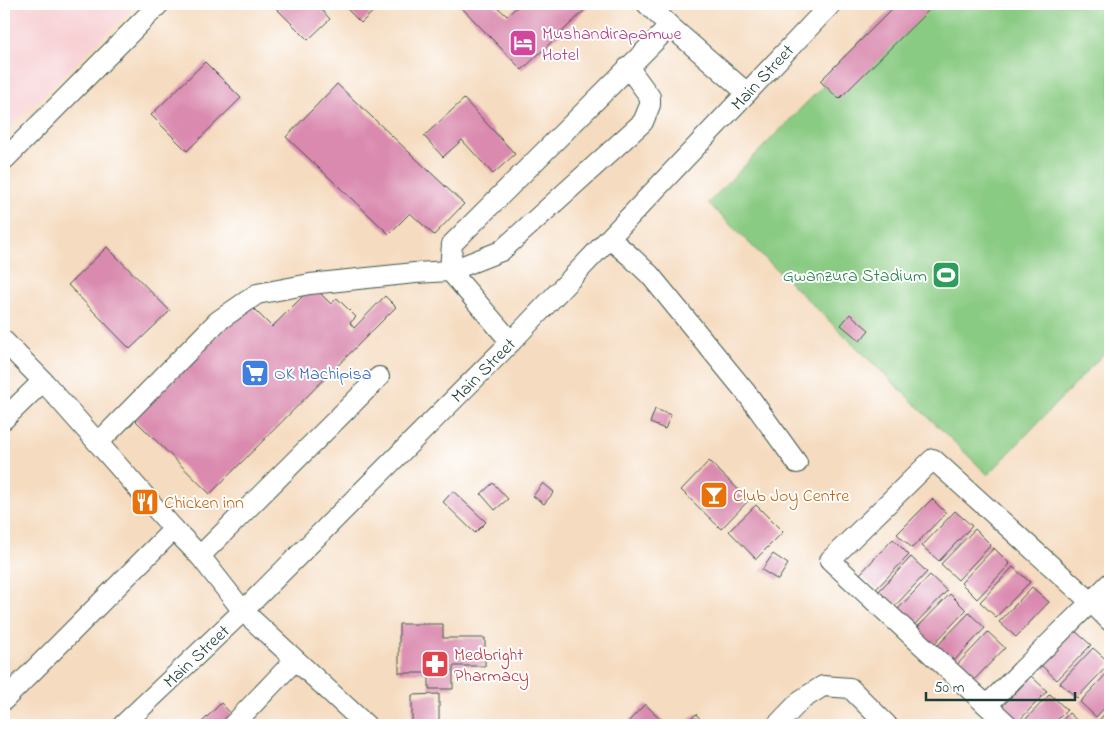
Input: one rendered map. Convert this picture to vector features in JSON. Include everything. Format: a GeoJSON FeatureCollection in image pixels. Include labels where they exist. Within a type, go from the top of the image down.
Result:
{"type":"FeatureCollection","features":[{"type":"Feature","properties":{"kind":"street"},"geometry":{"type":"LineString","coordinates":[[4,160],[159,4]]}},
{"type":"Feature","properties":{"kind":"street"},"geometry":{"type":"LineString","coordinates":[[647,4],[747,93]]}},
{"type":"Feature","properties":{"kind":"street","name":"Main Street"},"geometry":{"type":"LineString","coordinates":[[131,723],[511,342],[831,4]]}},
{"type":"Feature","properties":{"kind":"street"},"geometry":{"type":"LineString","coordinates":[[511,342],[450,271],[452,244],[670,26]]}},
{"type":"Feature","properties":{"kind":"street"},"geometry":{"type":"LineString","coordinates":[[98,443],[218,321],[256,294],[310,284],[450,271],[500,251],[643,122],[650,105],[650,97],[628,67]]}},
{"type":"Feature","properties":{"kind":"street"},"geometry":{"type":"LineString","coordinates":[[610,239],[650,275],[748,394],[797,463]]}},
{"type":"Feature","properties":{"kind":"street"},"geometry":{"type":"LineString","coordinates":[[4,341],[200,556],[243,611],[366,725]]}},
{"type":"Feature","properties":{"kind":"street"},"geometry":{"type":"LineString","coordinates":[[200,556],[380,377]]}},
{"type":"Feature","properties":{"kind":"street"},"geometry":{"type":"LineString","coordinates":[[4,419],[42,381]]}},
{"type":"Feature","properties":{"kind":"street"},"geometry":{"type":"LineString","coordinates":[[1008,725],[830,560],[934,459],[1110,621]]}},
{"type":"Feature","properties":{"kind":"street"},"geometry":{"type":"LineString","coordinates":[[4,700],[174,529]]}},
{"type":"Feature","properties":{"kind":"street"},"geometry":{"type":"LineString","coordinates":[[987,705],[1110,583]]}},
{"type":"Feature","properties":{"kind":"street"},"geometry":{"type":"LineString","coordinates":[[233,725],[295,660]]}},
{"type":"Feature","properties":{"kind":"street"},"geometry":{"type":"LineString","coordinates":[[777,725],[801,700],[823,686],[850,688],[888,725]]}},
{"type":"Feature","properties":{"kind":"shaded area"},"geometry":{"type":"Polygon","coordinates":[[[4,4],[137,4],[4,133],[4,4]]]}},
{"type":"Feature","properties":{"kind":"green space","name":"Gwanzura Stadium"},"geometry":{"type":"Polygon","coordinates":[[[897,4],[1110,4],[1110,347],[988,475],[708,203],[824,85],[820,81],[897,4]]]}},
{"type":"Feature","properties":{"kind":"building"},"geometry":{"type":"Polygon","coordinates":[[[272,4],[316,4],[330,19],[308,40],[272,4]]]}},
{"type":"Feature","properties":{"kind":"building"},"geometry":{"type":"Polygon","coordinates":[[[342,4],[381,4],[361,23],[342,4]]]}},
{"type":"Feature","properties":{"kind":"building","name":"Mushandirapamwe Hotel"},"geometry":{"type":"Polygon","coordinates":[[[460,4],[496,4],[507,16],[518,4],[585,4],[588,7],[522,70],[460,4]]]}},
{"type":"Feature","properties":{"kind":"building"},"geometry":{"type":"Polygon","coordinates":[[[897,4],[935,4],[839,99],[820,81],[897,4]]]}},
{"type":"Feature","properties":{"kind":"building"},"geometry":{"type":"Polygon","coordinates":[[[205,62],[241,98],[187,151],[151,115],[205,62]]]}},
{"type":"Feature","properties":{"kind":"building"},"geometry":{"type":"Polygon","coordinates":[[[337,84],[464,204],[434,235],[410,213],[389,234],[286,137],[337,84]]]}},
{"type":"Feature","properties":{"kind":"building"},"geometry":{"type":"Polygon","coordinates":[[[464,99],[515,154],[493,174],[462,140],[443,157],[424,136],[464,99]]]}},
{"type":"Feature","properties":{"kind":"building"},"geometry":{"type":"Polygon","coordinates":[[[107,247],[170,311],[130,349],[68,285],[107,247]]]}},
{"type":"Feature","properties":{"kind":"building","name":"OK Machipisa"},"geometry":{"type":"Polygon","coordinates":[[[313,286],[331,304],[337,298],[356,317],[350,323],[354,328],[385,296],[396,307],[210,494],[134,419],[249,304],[272,327],[313,286]]]}},
{"type":"Feature","properties":{"kind":"building"},"geometry":{"type":"Polygon","coordinates":[[[850,314],[869,330],[860,341],[841,325],[850,314]]]}},
{"type":"Feature","properties":{"kind":"building"},"geometry":{"type":"Polygon","coordinates":[[[655,409],[671,415],[665,429],[650,423],[655,409]]]}},
{"type":"Feature","properties":{"kind":"building"},"geometry":{"type":"Polygon","coordinates":[[[709,461],[749,500],[721,529],[681,490],[709,461]]]}},
{"type":"Feature","properties":{"kind":"building"},"geometry":{"type":"Polygon","coordinates":[[[493,483],[508,499],[495,510],[481,494],[493,483]]]}},
{"type":"Feature","properties":{"kind":"building"},"geometry":{"type":"Polygon","coordinates":[[[543,483],[554,492],[544,504],[533,496],[543,483]]]}},
{"type":"Feature","properties":{"kind":"building"},"geometry":{"type":"Polygon","coordinates":[[[453,491],[486,522],[475,533],[443,502],[453,491]]]}},
{"type":"Feature","properties":{"kind":"building"},"geometry":{"type":"Polygon","coordinates":[[[932,499],[946,513],[912,548],[897,534],[932,499]]]}},
{"type":"Feature","properties":{"kind":"building"},"geometry":{"type":"Polygon","coordinates":[[[756,505],[783,532],[756,559],[729,531],[756,505]]]}},
{"type":"Feature","properties":{"kind":"building"},"geometry":{"type":"Polygon","coordinates":[[[955,511],[972,526],[939,561],[922,546],[955,511]]]}},
{"type":"Feature","properties":{"kind":"building"},"geometry":{"type":"Polygon","coordinates":[[[975,529],[991,545],[958,580],[941,564],[975,529]]]}},
{"type":"Feature","properties":{"kind":"building"},"geometry":{"type":"Polygon","coordinates":[[[893,539],[909,555],[876,589],[860,574],[893,539]]]}},
{"type":"Feature","properties":{"kind":"building"},"geometry":{"type":"Polygon","coordinates":[[[994,548],[1010,564],[977,599],[961,583],[994,548]]]}},
{"type":"Feature","properties":{"kind":"building"},"geometry":{"type":"Polygon","coordinates":[[[773,554],[788,564],[778,580],[762,570],[773,554]]]}},
{"type":"Feature","properties":{"kind":"building"},"geometry":{"type":"Polygon","coordinates":[[[911,557],[927,572],[894,607],[878,592],[911,557]]]}},
{"type":"Feature","properties":{"kind":"building"},"geometry":{"type":"Polygon","coordinates":[[[1013,567],[1030,582],[996,617],[980,602],[1013,567]]]}},
{"type":"Feature","properties":{"kind":"building"},"geometry":{"type":"Polygon","coordinates":[[[930,575],[947,591],[913,626],[897,610],[930,575]]]}},
{"type":"Feature","properties":{"kind":"building"},"geometry":{"type":"Polygon","coordinates":[[[1032,587],[1049,602],[1016,637],[999,622],[1032,587]]]}},
{"type":"Feature","properties":{"kind":"building"},"geometry":{"type":"Polygon","coordinates":[[[950,594],[966,610],[933,645],[916,629],[950,594]]]}},
{"type":"Feature","properties":{"kind":"building"},"geometry":{"type":"Polygon","coordinates":[[[969,613],[985,628],[952,663],[936,647],[969,613]]]}},
{"type":"Feature","properties":{"kind":"building"},"geometry":{"type":"Polygon","coordinates":[[[399,624],[443,624],[443,638],[485,638],[485,666],[453,666],[453,689],[429,689],[429,673],[399,673],[399,624]]]}},
{"type":"Feature","properties":{"kind":"building"},"geometry":{"type":"Polygon","coordinates":[[[1074,630],[1091,645],[1057,680],[1041,665],[1074,630]]]}},
{"type":"Feature","properties":{"kind":"building"},"geometry":{"type":"Polygon","coordinates":[[[988,632],[1005,648],[971,683],[955,667],[988,632]]]}},
{"type":"Feature","properties":{"kind":"building"},"geometry":{"type":"Polygon","coordinates":[[[1093,648],[1110,663],[1077,698],[1060,683],[1093,648]]]}},
{"type":"Feature","properties":{"kind":"building"},"geometry":{"type":"Polygon","coordinates":[[[1110,670],[1110,702],[1096,717],[1080,702],[1110,670]]]}},
{"type":"Feature","properties":{"kind":"building"},"geometry":{"type":"Polygon","coordinates":[[[1031,676],[1047,691],[1015,725],[998,711],[1031,676]]]}},
{"type":"Feature","properties":{"kind":"building"},"geometry":{"type":"Polygon","coordinates":[[[439,694],[439,724],[412,724],[412,695],[439,694]]]}},
{"type":"Feature","properties":{"kind":"building"},"geometry":{"type":"Polygon","coordinates":[[[1050,694],[1067,710],[1052,725],[1020,725],[1050,694]]]}},
{"type":"Feature","properties":{"kind":"building"},"geometry":{"type":"Polygon","coordinates":[[[221,703],[234,717],[225,725],[203,725],[201,723],[221,703]]]}},
{"type":"Feature","properties":{"kind":"building"},"geometry":{"type":"Polygon","coordinates":[[[645,704],[667,725],[625,725],[645,704]]]}},
{"type":"Feature","properties":{"kind":"building"},"geometry":{"type":"Polygon","coordinates":[[[1110,708],[1110,725],[1104,725],[1099,720],[1110,708]]]}},
{"type":"Feature","properties":{"kind":"building"},"geometry":{"type":"Polygon","coordinates":[[[1069,713],[1082,725],[1058,725],[1069,713]]]}},
{"type":"Feature","properties":{"kind":"building"},"geometry":{"type":"Polygon","coordinates":[[[696,714],[706,725],[683,725],[696,714]]]}},
{"type":"Feature","properties":{"kind":"place","name":"Mushandirapamwe Hotel"},"geometry":{"type":"Point","coordinates":[523,43]}},
{"type":"Feature","properties":{"kind":"place","name":"Gwanzura Stadium"},"geometry":{"type":"Point","coordinates":[946,275]}},
{"type":"Feature","properties":{"kind":"place","name":"OK Machipisa"},"geometry":{"type":"Point","coordinates":[255,373]}},
{"type":"Feature","properties":{"kind":"place","name":"Club Joy Centre"},"geometry":{"type":"Point","coordinates":[714,495]}},
{"type":"Feature","properties":{"kind":"place","name":"Chicken inn"},"geometry":{"type":"Point","coordinates":[145,502]}},
{"type":"Feature","properties":{"kind":"place","name":"Medbright Pharmacy"},"geometry":{"type":"Point","coordinates":[435,664]}}]}
